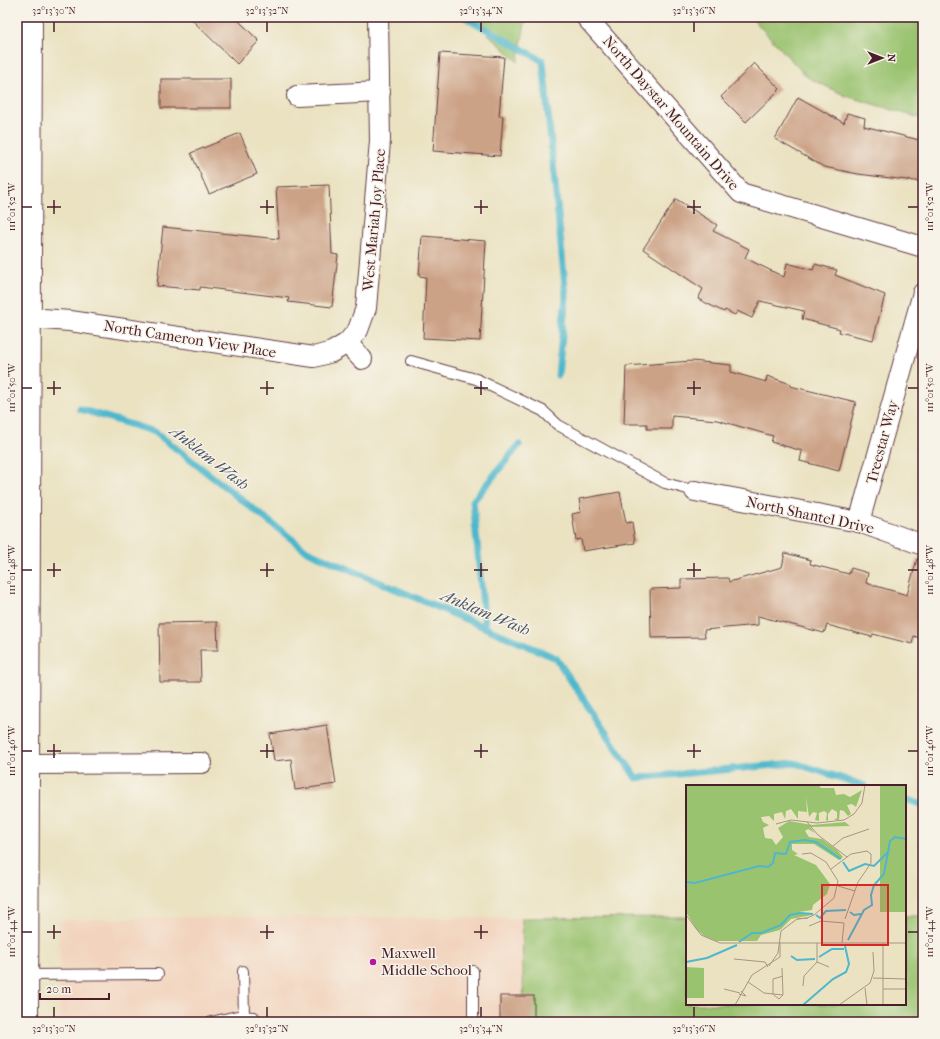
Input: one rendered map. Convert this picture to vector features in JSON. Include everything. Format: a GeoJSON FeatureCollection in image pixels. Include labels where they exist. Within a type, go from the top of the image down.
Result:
{"type":"FeatureCollection","features":[{"type":"Feature","properties":{"kind":"main road"},"geometry":{"type":"LineString","coordinates":[[28,1022],[24,966],[29,764],[31,17]]}},
{"type":"Feature","properties":{"kind":"street","name":"West Mariah Joy Place"},"geometry":{"type":"LineString","coordinates":[[347,344],[358,330],[366,308],[380,141],[378,17]]}},
{"type":"Feature","properties":{"kind":"street","name":"North Daystar Mountain Drive"},"geometry":{"type":"LineString","coordinates":[[586,17],[741,193],[923,247]]}},
{"type":"Feature","properties":{"kind":"street"},"geometry":{"type":"LineString","coordinates":[[297,96],[380,92]]}},
{"type":"Feature","properties":{"kind":"street","name":"Treestar Way"},"geometry":{"type":"LineString","coordinates":[[859,522],[923,293]]}},
{"type":"Feature","properties":{"kind":"street","name":"North Cameron View Place"},"geometry":{"type":"LineString","coordinates":[[29,318],[70,321],[314,357],[332,352],[347,344]]}},
{"type":"Feature","properties":{"kind":"street"},"geometry":{"type":"LineString","coordinates":[[347,344],[362,359]]}},
{"type":"Feature","properties":{"kind":"street","name":"North Shantel Drive"},"geometry":{"type":"LineString","coordinates":[[695,491],[859,522],[923,545]]}},
{"type":"Feature","properties":{"kind":"street"},"geometry":{"type":"LineString","coordinates":[[29,764],[202,763]]}},
{"type":"Feature","properties":{"kind":"lane"},"geometry":{"type":"LineString","coordinates":[[411,361],[476,379],[543,411],[558,425],[665,482],[695,491]]}},
{"type":"Feature","properties":{"kind":"lane"},"geometry":{"type":"LineString","coordinates":[[24,966],[158,974]]}},
{"type":"Feature","properties":{"kind":"lane"},"geometry":{"type":"LineString","coordinates":[[211,1022],[237,1016],[249,1017],[243,971]]}},
{"type":"Feature","properties":{"kind":"lane"},"geometry":{"type":"LineString","coordinates":[[473,971],[473,1022]]}},
{"type":"Feature","properties":{"kind":"shaded area","name":"Maxwell Middle School"},"geometry":{"type":"Polygon","coordinates":[[[196,917],[686,917],[686,1005],[749,1022],[60,1022],[59,920],[196,917]]]}},
{"type":"Feature","properties":{"kind":"green space"},"geometry":{"type":"Polygon","coordinates":[[[470,17],[526,17],[518,62],[470,17]]]}},
{"type":"Feature","properties":{"kind":"green space"},"geometry":{"type":"Polygon","coordinates":[[[751,17],[923,17],[923,119],[846,96],[807,77],[751,17]]]}},
{"type":"Feature","properties":{"kind":"green space"},"geometry":{"type":"Polygon","coordinates":[[[906,916],[923,916],[923,1022],[524,1022],[522,918],[686,917],[686,1005],[906,1005],[906,916]]]}},
{"type":"Feature","properties":{"kind":"building"},"geometry":{"type":"Polygon","coordinates":[[[189,17],[235,17],[259,41],[237,64],[189,17]]]}},
{"type":"Feature","properties":{"kind":"building"},"geometry":{"type":"Polygon","coordinates":[[[440,53],[504,57],[499,116],[503,116],[500,156],[433,151],[440,53]]]}},
{"type":"Feature","properties":{"kind":"building"},"geometry":{"type":"Polygon","coordinates":[[[754,63],[780,89],[746,122],[721,97],[754,63]]]}},
{"type":"Feature","properties":{"kind":"building"},"geometry":{"type":"Polygon","coordinates":[[[161,79],[231,79],[231,108],[161,108],[161,79]]]}},
{"type":"Feature","properties":{"kind":"building"},"geometry":{"type":"Polygon","coordinates":[[[798,97],[844,123],[847,113],[865,118],[864,126],[923,141],[923,182],[858,174],[824,167],[775,139],[798,97]]]}},
{"type":"Feature","properties":{"kind":"building"},"geometry":{"type":"Polygon","coordinates":[[[240,133],[257,174],[209,194],[191,153],[240,133]]]}},
{"type":"Feature","properties":{"kind":"building"},"geometry":{"type":"Polygon","coordinates":[[[329,185],[332,254],[338,255],[332,307],[288,302],[289,298],[200,287],[200,290],[157,286],[163,227],[279,239],[276,187],[329,185]]]}},
{"type":"Feature","properties":{"kind":"building"},"geometry":{"type":"Polygon","coordinates":[[[676,199],[717,225],[713,231],[749,249],[745,258],[784,277],[787,263],[813,270],[815,264],[837,270],[835,275],[885,295],[873,340],[839,332],[840,329],[802,319],[804,311],[760,301],[752,318],[737,311],[735,315],[725,310],[724,312],[698,299],[703,289],[643,249],[676,199]]]}},
{"type":"Feature","properties":{"kind":"building"},"geometry":{"type":"Polygon","coordinates":[[[422,236],[486,241],[480,341],[423,338],[426,277],[419,276],[422,236]]]}},
{"type":"Feature","properties":{"kind":"building"},"geometry":{"type":"Polygon","coordinates":[[[692,361],[731,365],[731,372],[766,382],[767,376],[791,384],[790,386],[856,402],[839,471],[800,461],[802,451],[771,442],[773,436],[717,420],[672,416],[672,429],[647,429],[647,424],[624,424],[626,366],[692,361]]]}},
{"type":"Feature","properties":{"kind":"building"},"geometry":{"type":"Polygon","coordinates":[[[620,492],[626,523],[632,522],[635,543],[583,551],[581,539],[576,540],[572,514],[581,512],[579,499],[620,492]]]}},
{"type":"Feature","properties":{"kind":"building"},"geometry":{"type":"Polygon","coordinates":[[[785,553],[811,560],[810,564],[849,574],[851,568],[868,573],[866,583],[907,595],[917,559],[923,560],[923,639],[914,636],[912,644],[873,634],[872,637],[827,625],[824,633],[758,616],[758,625],[704,630],[705,637],[651,638],[650,589],[681,588],[681,579],[728,578],[729,582],[782,567],[785,553]]]}},
{"type":"Feature","properties":{"kind":"building"},"geometry":{"type":"Polygon","coordinates":[[[217,622],[218,650],[200,650],[201,682],[160,682],[159,623],[217,622]]]}},
{"type":"Feature","properties":{"kind":"building"},"geometry":{"type":"Polygon","coordinates":[[[327,725],[336,784],[295,790],[291,759],[274,761],[270,734],[327,725]]]}},
{"type":"Feature","properties":{"kind":"building"},"geometry":{"type":"Polygon","coordinates":[[[500,996],[534,996],[534,1022],[500,1022],[500,996]]]}},
{"type":"Feature","properties":{"kind":"waterway"},"geometry":{"type":"LineString","coordinates":[[465,17],[543,61],[566,296],[558,375]]}},
{"type":"Feature","properties":{"kind":"waterway","name":"Anklam Wash"},"geometry":{"type":"LineString","coordinates":[[80,409],[155,432],[307,551],[556,658],[636,778],[795,763],[862,785]]}},
{"type":"Feature","properties":{"kind":"waterway"},"geometry":{"type":"LineString","coordinates":[[485,627],[473,501],[519,445]]}},
{"type":"Feature","properties":{"kind":"waterway","name":"Anklam Wash"},"geometry":{"type":"LineString","coordinates":[[906,799],[923,805]]}},
{"type":"Feature","properties":{"kind":"place","name":"Maxwell Middle School"},"geometry":{"type":"Point","coordinates":[373,962]}}]}
